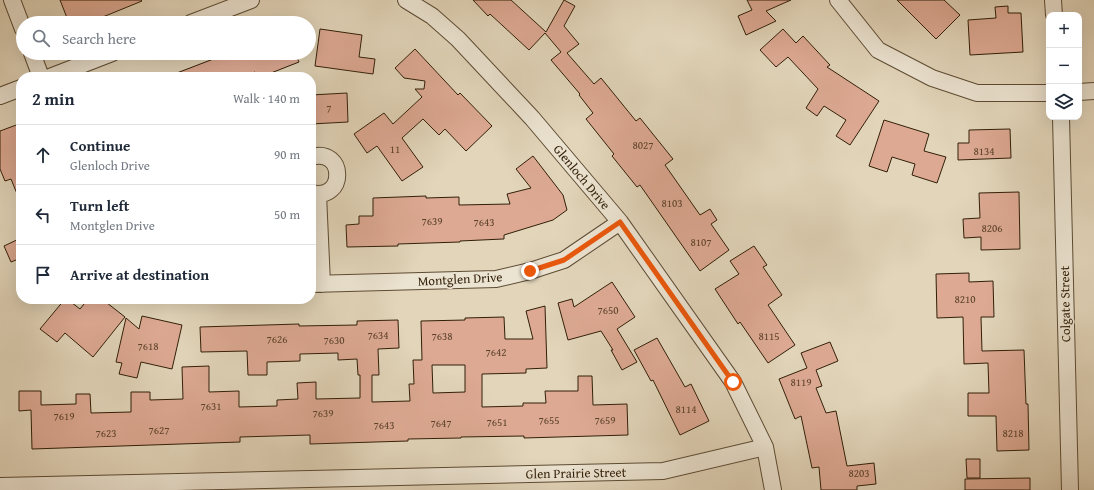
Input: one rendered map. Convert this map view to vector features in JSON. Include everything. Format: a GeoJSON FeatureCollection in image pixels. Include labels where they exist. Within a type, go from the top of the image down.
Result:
{"type":"FeatureCollection","features":[{"type":"Feature","properties":{"kind":"street"},"geometry":{"type":"LineString","coordinates":[[12,0],[18,16]]}},
{"type":"Feature","properties":{"kind":"street"},"geometry":{"type":"LineString","coordinates":[[209,16],[251,0]]}},
{"type":"Feature","properties":{"kind":"street","name":"Glenloch Drive"},"geometry":{"type":"LineString","coordinates":[[406,0],[432,16],[463,45],[532,118],[620,222],[733,382],[765,447],[774,490]]}},
{"type":"Feature","properties":{"kind":"street"},"geometry":{"type":"LineString","coordinates":[[838,0],[878,50],[932,78],[977,93],[1046,93]]}},
{"type":"Feature","properties":{"kind":"street"},"geometry":{"type":"LineString","coordinates":[[1053,0],[1054,12]]}},
{"type":"Feature","properties":{"kind":"street"},"geometry":{"type":"LineString","coordinates":[[35,60],[39,72]]}},
{"type":"Feature","properties":{"kind":"street"},"geometry":{"type":"LineString","coordinates":[[63,72],[94,60]]}},
{"type":"Feature","properties":{"kind":"street"},"geometry":{"type":"LineString","coordinates":[[0,96],[16,90]]}},
{"type":"Feature","properties":{"kind":"street"},"geometry":{"type":"LineString","coordinates":[[1082,92],[1094,91]]}},
{"type":"Feature","properties":{"kind":"street","name":"Colgate Street"},"geometry":{"type":"LineString","coordinates":[[1061,120],[1070,490]]}},
{"type":"Feature","properties":{"kind":"street"},"geometry":{"type":"LineString","coordinates":[[316,157],[322,156],[328,158],[333,162],[338,174],[334,186],[324,193],[316,193]]}},
{"type":"Feature","properties":{"kind":"street","name":"Montglen Drive"},"geometry":{"type":"LineString","coordinates":[[316,284],[496,280],[564,260],[620,222]]}},
{"type":"Feature","properties":{"kind":"street","name":"Glen Prairie Street"},"geometry":{"type":"LineString","coordinates":[[0,486],[663,470],[765,447]]}},
{"type":"Feature","properties":{"kind":"building"},"geometry":{"type":"Polygon","coordinates":[[[60,0],[142,1],[105,16],[66,16],[60,0]]]}},
{"type":"Feature","properties":{"kind":"building"},"geometry":{"type":"Polygon","coordinates":[[[473,0],[511,0],[546,32],[564,0],[575,6],[564,26],[579,44],[567,53],[594,84],[601,78],[636,121],[640,118],[673,159],[665,165],[700,215],[710,209],[717,220],[711,224],[729,250],[700,271],[640,185],[637,187],[612,156],[614,154],[586,119],[593,113],[579,95],[580,94],[551,60],[561,52],[545,33],[529,50],[490,14],[488,16],[473,0]]]}},
{"type":"Feature","properties":{"kind":"building"},"geometry":{"type":"Polygon","coordinates":[[[747,0],[791,0],[766,11],[776,21],[746,35],[738,16],[752,10],[747,0]]]}},
{"type":"Feature","properties":{"kind":"building"},"geometry":{"type":"Polygon","coordinates":[[[897,0],[944,0],[960,15],[936,39],[897,0]]]}},
{"type":"Feature","properties":{"kind":"building"},"geometry":{"type":"Polygon","coordinates":[[[1008,6],[1008,13],[1021,13],[1023,52],[970,55],[968,20],[996,18],[995,7],[1008,6]]]}},
{"type":"Feature","properties":{"kind":"building"},"geometry":{"type":"Polygon","coordinates":[[[320,29],[362,35],[359,57],[375,59],[373,74],[315,66],[320,29]]]}},
{"type":"Feature","properties":{"kind":"building"},"geometry":{"type":"Polygon","coordinates":[[[783,29],[796,43],[803,36],[830,65],[827,67],[879,101],[850,145],[836,136],[846,120],[824,106],[817,116],[806,108],[818,89],[788,57],[776,67],[760,50],[783,29]]]}},
{"type":"Feature","properties":{"kind":"building"},"geometry":{"type":"Polygon","coordinates":[[[415,49],[458,95],[460,93],[492,126],[466,151],[445,129],[439,135],[423,119],[402,138],[423,167],[402,181],[377,146],[367,153],[354,134],[384,113],[393,124],[422,97],[415,89],[424,89],[425,81],[404,78],[395,68],[415,49]]]}},
{"type":"Feature","properties":{"kind":"building"},"geometry":{"type":"Polygon","coordinates":[[[211,60],[298,60],[299,62],[274,72],[179,72],[211,60]]]}},
{"type":"Feature","properties":{"kind":"building"},"geometry":{"type":"Polygon","coordinates":[[[347,93],[348,122],[316,124],[316,95],[347,93]]]}},
{"type":"Feature","properties":{"kind":"building"},"geometry":{"type":"Polygon","coordinates":[[[884,120],[929,134],[924,151],[946,157],[937,183],[912,175],[915,164],[892,157],[887,172],[869,166],[884,120]]]}},
{"type":"Feature","properties":{"kind":"building"},"geometry":{"type":"Polygon","coordinates":[[[16,125],[16,191],[11,179],[5,181],[0,169],[0,131],[16,125]]]}},
{"type":"Feature","properties":{"kind":"building"},"geometry":{"type":"Polygon","coordinates":[[[1010,129],[1011,158],[958,160],[958,143],[969,143],[969,130],[1010,129]]]}},
{"type":"Feature","properties":{"kind":"building"},"geometry":{"type":"Polygon","coordinates":[[[533,156],[563,195],[567,210],[553,220],[504,235],[504,239],[398,244],[398,246],[347,247],[346,225],[359,224],[359,216],[373,216],[373,198],[426,196],[426,198],[459,197],[459,205],[510,204],[507,194],[531,188],[516,169],[533,156]]]}},
{"type":"Feature","properties":{"kind":"building"},"geometry":{"type":"Polygon","coordinates":[[[1019,192],[1020,249],[981,250],[981,237],[964,238],[963,219],[980,218],[979,193],[1019,192]]]}},
{"type":"Feature","properties":{"kind":"building"},"geometry":{"type":"Polygon","coordinates":[[[16,240],[16,260],[11,262],[4,246],[16,240]]]}},
{"type":"Feature","properties":{"kind":"building"},"geometry":{"type":"Polygon","coordinates":[[[754,246],[767,265],[763,267],[782,295],[768,305],[795,345],[768,363],[740,322],[738,324],[715,289],[739,274],[730,261],[754,246]]]}},
{"type":"Feature","properties":{"kind":"building"},"geometry":{"type":"Polygon","coordinates":[[[969,273],[969,282],[993,281],[994,317],[981,317],[982,351],[1024,350],[1026,404],[1028,404],[1029,450],[997,451],[996,416],[968,416],[968,393],[989,393],[988,363],[964,364],[963,317],[937,318],[936,274],[969,273]]]}},
{"type":"Feature","properties":{"kind":"building"},"geometry":{"type":"Polygon","coordinates":[[[612,282],[635,317],[617,329],[637,362],[622,370],[611,350],[613,350],[601,331],[568,340],[558,303],[572,299],[574,307],[612,282]]]}},
{"type":"Feature","properties":{"kind":"building"},"geometry":{"type":"Polygon","coordinates":[[[61,304],[74,304],[80,309],[84,304],[108,304],[125,317],[93,357],[65,333],[57,342],[40,329],[61,304]]]}},
{"type":"Feature","properties":{"kind":"building"},"geometry":{"type":"Polygon","coordinates":[[[545,306],[547,368],[526,369],[526,373],[482,374],[482,407],[523,406],[523,403],[546,403],[545,391],[578,391],[578,376],[592,376],[593,405],[627,404],[628,435],[524,438],[524,436],[461,437],[408,439],[408,441],[310,444],[310,435],[240,437],[240,442],[32,449],[31,410],[19,411],[19,391],[41,391],[41,405],[76,404],[76,394],[90,394],[91,413],[131,412],[131,392],[150,392],[150,400],[183,399],[182,367],[209,366],[209,392],[239,391],[239,407],[277,406],[277,400],[298,399],[297,383],[316,382],[316,399],[360,398],[360,375],[358,375],[357,359],[338,360],[338,353],[300,354],[300,361],[267,362],[267,375],[248,375],[247,351],[201,352],[200,327],[299,324],[299,326],[357,325],[357,321],[398,320],[399,348],[378,349],[379,375],[372,375],[372,402],[410,401],[409,384],[414,384],[413,360],[422,360],[421,321],[504,317],[505,339],[533,339],[526,311],[545,306]],[[432,365],[433,393],[465,392],[465,365],[432,365]]]}},
{"type":"Feature","properties":{"kind":"building"},"geometry":{"type":"Polygon","coordinates":[[[142,316],[182,325],[172,369],[141,362],[137,378],[119,374],[122,363],[116,362],[126,318],[139,329],[142,316]]]}},
{"type":"Feature","properties":{"kind":"building"},"geometry":{"type":"Polygon","coordinates":[[[657,338],[685,387],[691,384],[709,421],[680,435],[653,380],[651,381],[634,350],[657,338]]]}},
{"type":"Feature","properties":{"kind":"building"},"geometry":{"type":"Polygon","coordinates":[[[830,342],[838,361],[816,370],[822,386],[816,388],[826,413],[836,411],[847,466],[874,463],[876,484],[857,486],[857,490],[821,490],[819,467],[812,468],[801,416],[795,419],[779,379],[807,368],[801,353],[830,342]]]}},
{"type":"Feature","properties":{"kind":"building"},"geometry":{"type":"Polygon","coordinates":[[[966,459],[980,459],[980,478],[967,478],[966,459]]]}},
{"type":"Feature","properties":{"kind":"building"},"geometry":{"type":"Polygon","coordinates":[[[1030,478],[1030,490],[965,490],[965,479],[1030,478]]]}},
{"type":"Feature","properties":{"kind":"route"},"geometry":{"type":"LineString","coordinates":[[530,271],[564,260],[620,222],[733,382]]}}]}
